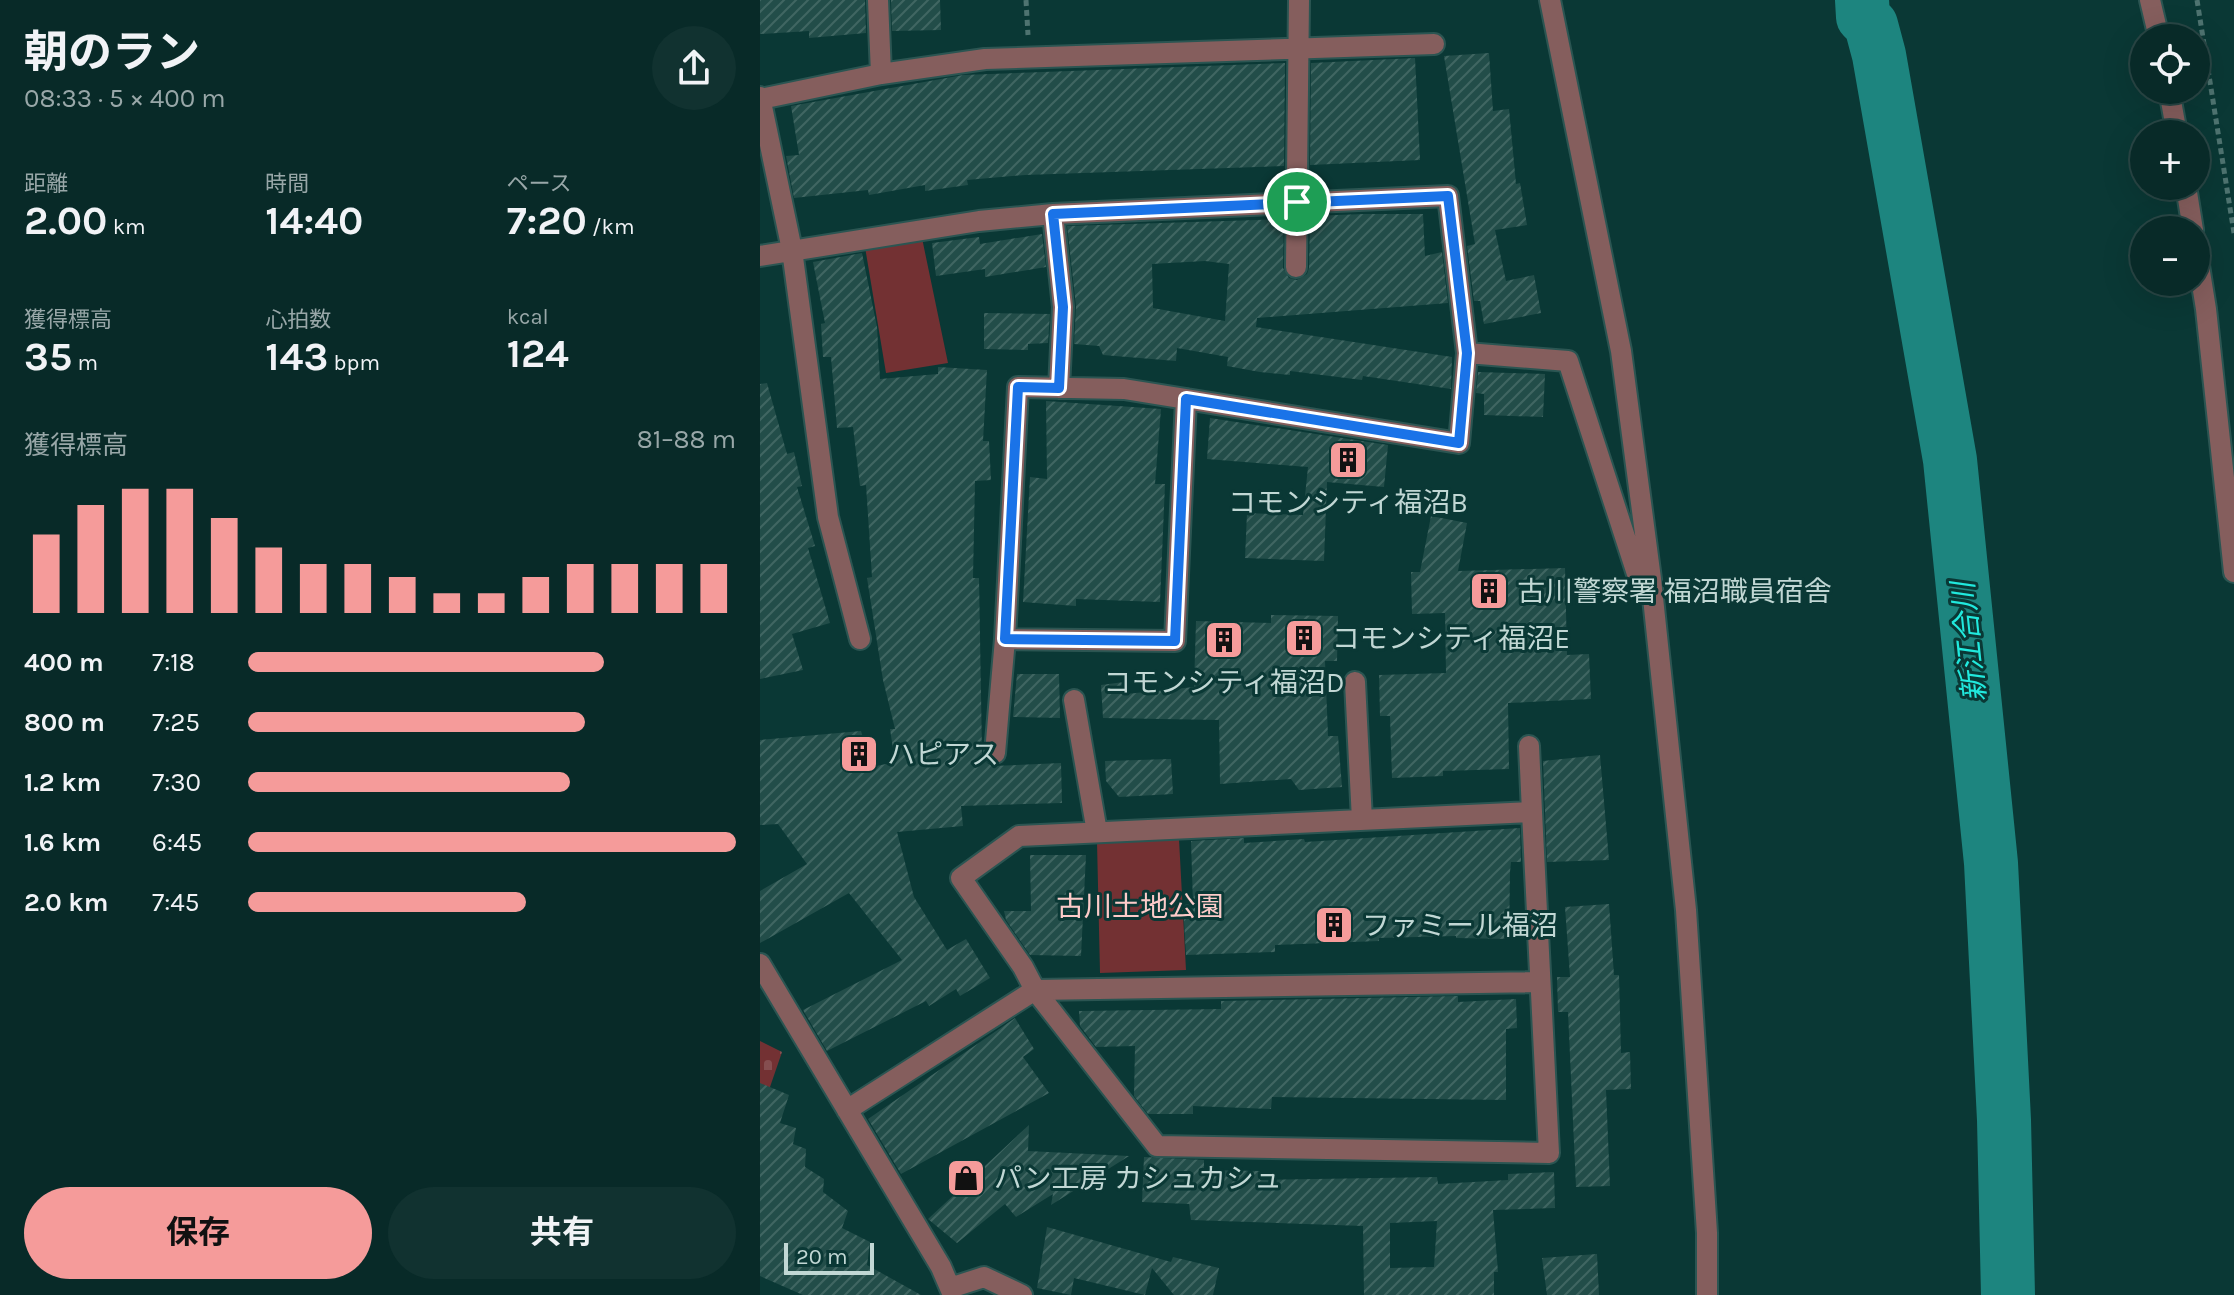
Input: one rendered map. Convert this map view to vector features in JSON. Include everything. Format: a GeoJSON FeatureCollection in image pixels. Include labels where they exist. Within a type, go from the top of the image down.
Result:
{"type":"FeatureCollection","features":[{"type":"Feature","properties":{"kind":"street"},"geometry":{"type":"LineString","coordinates":[[878,0],[881,74]]}},
{"type":"Feature","properties":{"kind":"street"},"geometry":{"type":"LineString","coordinates":[[1296,267],[1299,0]]}},
{"type":"Feature","properties":{"kind":"street"},"geometry":{"type":"LineString","coordinates":[[1550,0],[1621,351],[1651,579],[1686,910],[1707,1233],[1707,1295]]}},
{"type":"Feature","properties":{"kind":"street"},"geometry":{"type":"LineString","coordinates":[[2150,0],[2156,24]]}},
{"type":"Feature","properties":{"kind":"street"},"geometry":{"type":"LineString","coordinates":[[860,639],[828,517],[792,250],[761,98],[881,74],[1029,56],[1434,44]]}},
{"type":"Feature","properties":{"kind":"street"},"geometry":{"type":"LineString","coordinates":[[760,256],[979,221],[1053,214],[1448,196],[1467,353],[1459,443],[1124,389],[1018,387],[1005,639],[995,753]]}},
{"type":"Feature","properties":{"kind":"street"},"geometry":{"type":"LineString","coordinates":[[1053,214],[1063,307],[1059,388]]}},
{"type":"Feature","properties":{"kind":"street"},"geometry":{"type":"LineString","coordinates":[[2204,296],[2234,572]]}},
{"type":"Feature","properties":{"kind":"street"},"geometry":{"type":"LineString","coordinates":[[1467,353],[1568,361],[1638,577],[1651,579]]}},
{"type":"Feature","properties":{"kind":"street"},"geometry":{"type":"LineString","coordinates":[[1005,639],[1175,641],[1186,399]]}},
{"type":"Feature","properties":{"kind":"street"},"geometry":{"type":"LineString","coordinates":[[1355,682],[1362,820]]}},
{"type":"Feature","properties":{"kind":"street"},"geometry":{"type":"LineString","coordinates":[[1074,700],[1097,832]]}},
{"type":"Feature","properties":{"kind":"street"},"geometry":{"type":"LineString","coordinates":[[1529,746],[1549,1153],[1157,1146],[1035,990],[1023,967],[961,878],[1019,836],[1532,812]]}},
{"type":"Feature","properties":{"kind":"street"},"geometry":{"type":"LineString","coordinates":[[760,964],[952,1292],[984,1277],[1022,1295]]}},
{"type":"Feature","properties":{"kind":"street"},"geometry":{"type":"LineString","coordinates":[[847,1110],[1035,990],[1539,982]]}},
{"type":"Feature","properties":{"kind":"path"},"geometry":{"type":"LineString","coordinates":[[1026,0],[1029,56]]}},
{"type":"Feature","properties":{"kind":"path"},"geometry":{"type":"LineString","coordinates":[[2197,0],[2234,233]]}},
{"type":"Feature","properties":{"kind":"green space"},"geometry":{"type":"Polygon","coordinates":[[[922,238],[948,363],[886,373],[865,247],[922,238]]]}},
{"type":"Feature","properties":{"kind":"green space","name":"古川土地公園"},"geometry":{"type":"Polygon","coordinates":[[[1179,839],[1186,970],[1100,973],[1097,842],[1179,839]]]}},
{"type":"Feature","properties":{"kind":"green space"},"geometry":{"type":"Polygon","coordinates":[[[760,1041],[782,1052],[760,1116],[760,1041]]]}},
{"type":"Feature","properties":{"kind":"building"},"geometry":{"type":"Polygon","coordinates":[[[760,0],[865,0],[866,33],[809,38],[809,31],[760,34],[760,0]]]}},
{"type":"Feature","properties":{"kind":"building"},"geometry":{"type":"Polygon","coordinates":[[[891,0],[940,0],[941,30],[892,31],[891,0]]]}},
{"type":"Feature","properties":{"kind":"building"},"geometry":{"type":"Polygon","coordinates":[[[1489,53],[1493,111],[1509,109],[1516,184],[1520,183],[1527,225],[1495,230],[1506,281],[1534,275],[1541,313],[1484,324],[1480,301],[1474,301],[1467,246],[1475,244],[1444,56],[1489,53]]]}},
{"type":"Feature","properties":{"kind":"building"},"geometry":{"type":"Polygon","coordinates":[[[1415,58],[1420,160],[1310,165],[1311,63],[1415,58]]]}},
{"type":"Feature","properties":{"kind":"building"},"geometry":{"type":"Polygon","coordinates":[[[1285,63],[1284,166],[1025,175],[967,180],[968,185],[925,191],[925,185],[869,195],[868,190],[794,198],[786,156],[799,155],[791,106],[963,75],[1285,63]]]}},
{"type":"Feature","properties":{"kind":"building"},"geometry":{"type":"Polygon","coordinates":[[[1423,214],[1425,256],[1442,252],[1448,303],[1257,318],[1256,327],[1452,357],[1451,389],[1363,376],[1362,380],[1290,371],[1290,375],[1260,372],[1227,366],[1228,357],[1177,348],[1176,361],[1103,355],[1099,346],[1074,344],[1076,306],[1067,226],[1284,219],[1283,268],[1289,278],[1297,280],[1307,274],[1309,268],[1310,216],[1423,214]],[[1205,261],[1152,264],[1153,308],[1225,321],[1229,264],[1205,261]]]}},
{"type":"Feature","properties":{"kind":"building"},"geometry":{"type":"Polygon","coordinates":[[[1042,234],[1046,267],[985,277],[985,269],[936,276],[932,243],[979,237],[980,244],[1042,234]]]}},
{"type":"Feature","properties":{"kind":"building"},"geometry":{"type":"Polygon","coordinates":[[[862,253],[877,327],[880,379],[938,374],[938,367],[987,370],[983,441],[989,441],[991,480],[975,481],[973,578],[979,578],[982,753],[987,763],[993,766],[1061,763],[1062,803],[961,806],[963,826],[897,832],[914,897],[947,950],[966,939],[990,978],[960,996],[956,989],[929,1006],[926,1001],[827,1051],[803,1010],[902,960],[849,893],[760,943],[760,891],[807,864],[778,824],[760,825],[760,740],[861,731],[872,767],[895,762],[890,729],[895,729],[883,680],[867,578],[872,577],[866,485],[860,486],[853,427],[837,428],[831,357],[823,357],[821,324],[825,323],[813,262],[862,253]]]}},
{"type":"Feature","properties":{"kind":"building"},"geometry":{"type":"Polygon","coordinates":[[[984,313],[1050,314],[1048,343],[1028,344],[1028,350],[984,349],[984,313]]]}},
{"type":"Feature","properties":{"kind":"building"},"geometry":{"type":"Polygon","coordinates":[[[1478,372],[1545,374],[1543,417],[1484,415],[1484,394],[1476,393],[1478,372]]]}},
{"type":"Feature","properties":{"kind":"building"},"geometry":{"type":"Polygon","coordinates":[[[767,383],[787,454],[794,452],[802,486],[797,487],[815,546],[808,548],[830,623],[792,634],[803,670],[760,679],[760,384],[767,383]]]}},
{"type":"Feature","properties":{"kind":"building"},"geometry":{"type":"Polygon","coordinates":[[[1046,401],[1161,409],[1155,484],[1165,484],[1160,602],[1076,599],[1076,606],[1023,602],[1030,477],[1047,479],[1046,401]]]}},
{"type":"Feature","properties":{"kind":"building"},"geometry":{"type":"Polygon","coordinates":[[[1210,418],[1388,445],[1384,487],[1327,482],[1324,561],[1245,558],[1247,513],[1303,515],[1308,467],[1207,459],[1210,418]]]}},
{"type":"Feature","properties":{"kind":"building"},"geometry":{"type":"Polygon","coordinates":[[[1431,516],[1467,523],[1458,571],[1565,568],[1567,655],[1589,654],[1591,699],[1508,703],[1509,769],[1443,771],[1443,776],[1392,778],[1390,716],[1380,716],[1379,675],[1446,673],[1445,613],[1412,614],[1411,572],[1420,572],[1431,516]]]}},
{"type":"Feature","properties":{"kind":"building"},"geometry":{"type":"Polygon","coordinates":[[[1271,615],[1338,616],[1337,661],[1325,661],[1328,736],[1338,736],[1342,787],[1299,790],[1291,779],[1220,784],[1219,720],[1103,718],[1101,685],[1124,682],[1126,694],[1194,687],[1196,621],[1271,623],[1271,615]]]}},
{"type":"Feature","properties":{"kind":"building"},"geometry":{"type":"Polygon","coordinates":[[[1017,674],[1059,674],[1060,718],[1013,717],[1017,674]]]}},
{"type":"Feature","properties":{"kind":"building"},"geometry":{"type":"Polygon","coordinates":[[[1600,755],[1609,860],[1547,862],[1543,761],[1600,755]]]}},
{"type":"Feature","properties":{"kind":"building"},"geometry":{"type":"Polygon","coordinates":[[[1171,759],[1173,794],[1119,797],[1106,781],[1105,761],[1171,759]]]}},
{"type":"Feature","properties":{"kind":"building"},"geometry":{"type":"Polygon","coordinates":[[[1520,828],[1521,862],[1511,862],[1510,872],[1509,939],[1456,936],[1379,938],[1379,941],[1275,945],[1275,952],[1186,955],[1183,905],[1193,904],[1191,841],[1244,838],[1244,843],[1304,839],[1305,842],[1520,828]]]}},
{"type":"Feature","properties":{"kind":"building"},"geometry":{"type":"Polygon","coordinates":[[[1030,855],[1086,855],[1081,956],[1030,955],[1006,920],[1004,911],[1031,911],[1030,855]]]}},
{"type":"Feature","properties":{"kind":"building"},"geometry":{"type":"Polygon","coordinates":[[[1609,904],[1614,975],[1619,975],[1621,1053],[1630,1052],[1631,1089],[1606,1090],[1610,1186],[1576,1187],[1568,1012],[1558,1012],[1557,977],[1570,977],[1565,907],[1609,904]]]}},
{"type":"Feature","properties":{"kind":"building"},"geometry":{"type":"Polygon","coordinates":[[[1458,996],[1458,1002],[1516,999],[1517,1028],[1506,1029],[1506,1100],[1272,1097],[1271,1109],[1193,1106],[1193,1114],[1148,1114],[1134,1096],[1135,1046],[1096,1047],[1080,1026],[1079,1011],[1221,1009],[1221,1001],[1458,996]]]}},
{"type":"Feature","properties":{"kind":"building"},"geometry":{"type":"Polygon","coordinates":[[[1015,1018],[1034,1049],[1023,1057],[1049,1093],[901,1174],[868,1119],[1015,1018]]]}},
{"type":"Feature","properties":{"kind":"building"},"geometry":{"type":"Polygon","coordinates":[[[760,1083],[789,1095],[780,1123],[796,1128],[793,1144],[806,1149],[805,1167],[824,1179],[823,1192],[848,1211],[842,1228],[870,1242],[867,1265],[921,1295],[803,1295],[760,1276],[760,1083]]]}},
{"type":"Feature","properties":{"kind":"building"},"geometry":{"type":"Polygon","coordinates":[[[1029,1125],[1028,1151],[1129,1156],[1051,1205],[1053,1194],[1016,1217],[1005,1204],[957,1243],[928,1219],[1029,1125]]]}},
{"type":"Feature","properties":{"kind":"building"},"geometry":{"type":"Polygon","coordinates":[[[1144,1157],[1204,1160],[1204,1170],[1260,1171],[1260,1180],[1437,1177],[1438,1184],[1508,1180],[1508,1174],[1554,1172],[1555,1208],[1493,1210],[1498,1272],[1494,1272],[1494,1295],[1364,1295],[1363,1226],[1191,1220],[1189,1204],[1142,1202],[1144,1157]],[[1437,1221],[1390,1223],[1390,1268],[1434,1267],[1437,1221]]]}},
{"type":"Feature","properties":{"kind":"building"},"geometry":{"type":"Polygon","coordinates":[[[1047,1227],[1171,1262],[1173,1257],[1219,1268],[1213,1295],[1174,1295],[1152,1268],[1145,1295],[1074,1278],[1071,1295],[1037,1288],[1047,1227]]]}},
{"type":"Feature","properties":{"kind":"building"},"geometry":{"type":"Polygon","coordinates":[[[1597,1254],[1599,1295],[1547,1295],[1542,1258],[1597,1254]]]}},
{"type":"Feature","properties":{"kind":"waterway","name":"新江合川"},"geometry":{"type":"LineString","coordinates":[[1862,0],[1863,17],[1871,25],[1879,55],[1950,460],[1991,863],[2004,1120],[2008,1295]]}},
{"type":"Feature","properties":{"kind":"place","name":"コモンシティ福沼B"},"geometry":{"type":"Point","coordinates":[1348,460]}},
{"type":"Feature","properties":{"kind":"place","name":"古川警察署 福沼職員宿舎"},"geometry":{"type":"Point","coordinates":[1489,591]}},
{"type":"Feature","properties":{"kind":"place","name":"コモンシティ福沼E"},"geometry":{"type":"Point","coordinates":[1304,638]}},
{"type":"Feature","properties":{"kind":"place","name":"コモンシティ福沼D"},"geometry":{"type":"Point","coordinates":[1224,640]}},
{"type":"Feature","properties":{"kind":"place","name":"ハピアス"},"geometry":{"type":"Point","coordinates":[859,754]}},
{"type":"Feature","properties":{"kind":"place","name":"ファミール福沼"},"geometry":{"type":"Point","coordinates":[1334,925]}},
{"type":"Feature","properties":{"kind":"place","name":"パン工房 カシュカシュ"},"geometry":{"type":"Point","coordinates":[966,1178]}},
{"type":"Feature","properties":{"kind":"route"},"geometry":{"type":"LineString","coordinates":[[1448,196],[1467,353],[1459,443],[1186,399],[1175,641],[1005,639],[1018,387],[1059,388],[1063,307],[1053,214],[1297,202],[1448,196]]}}]}
